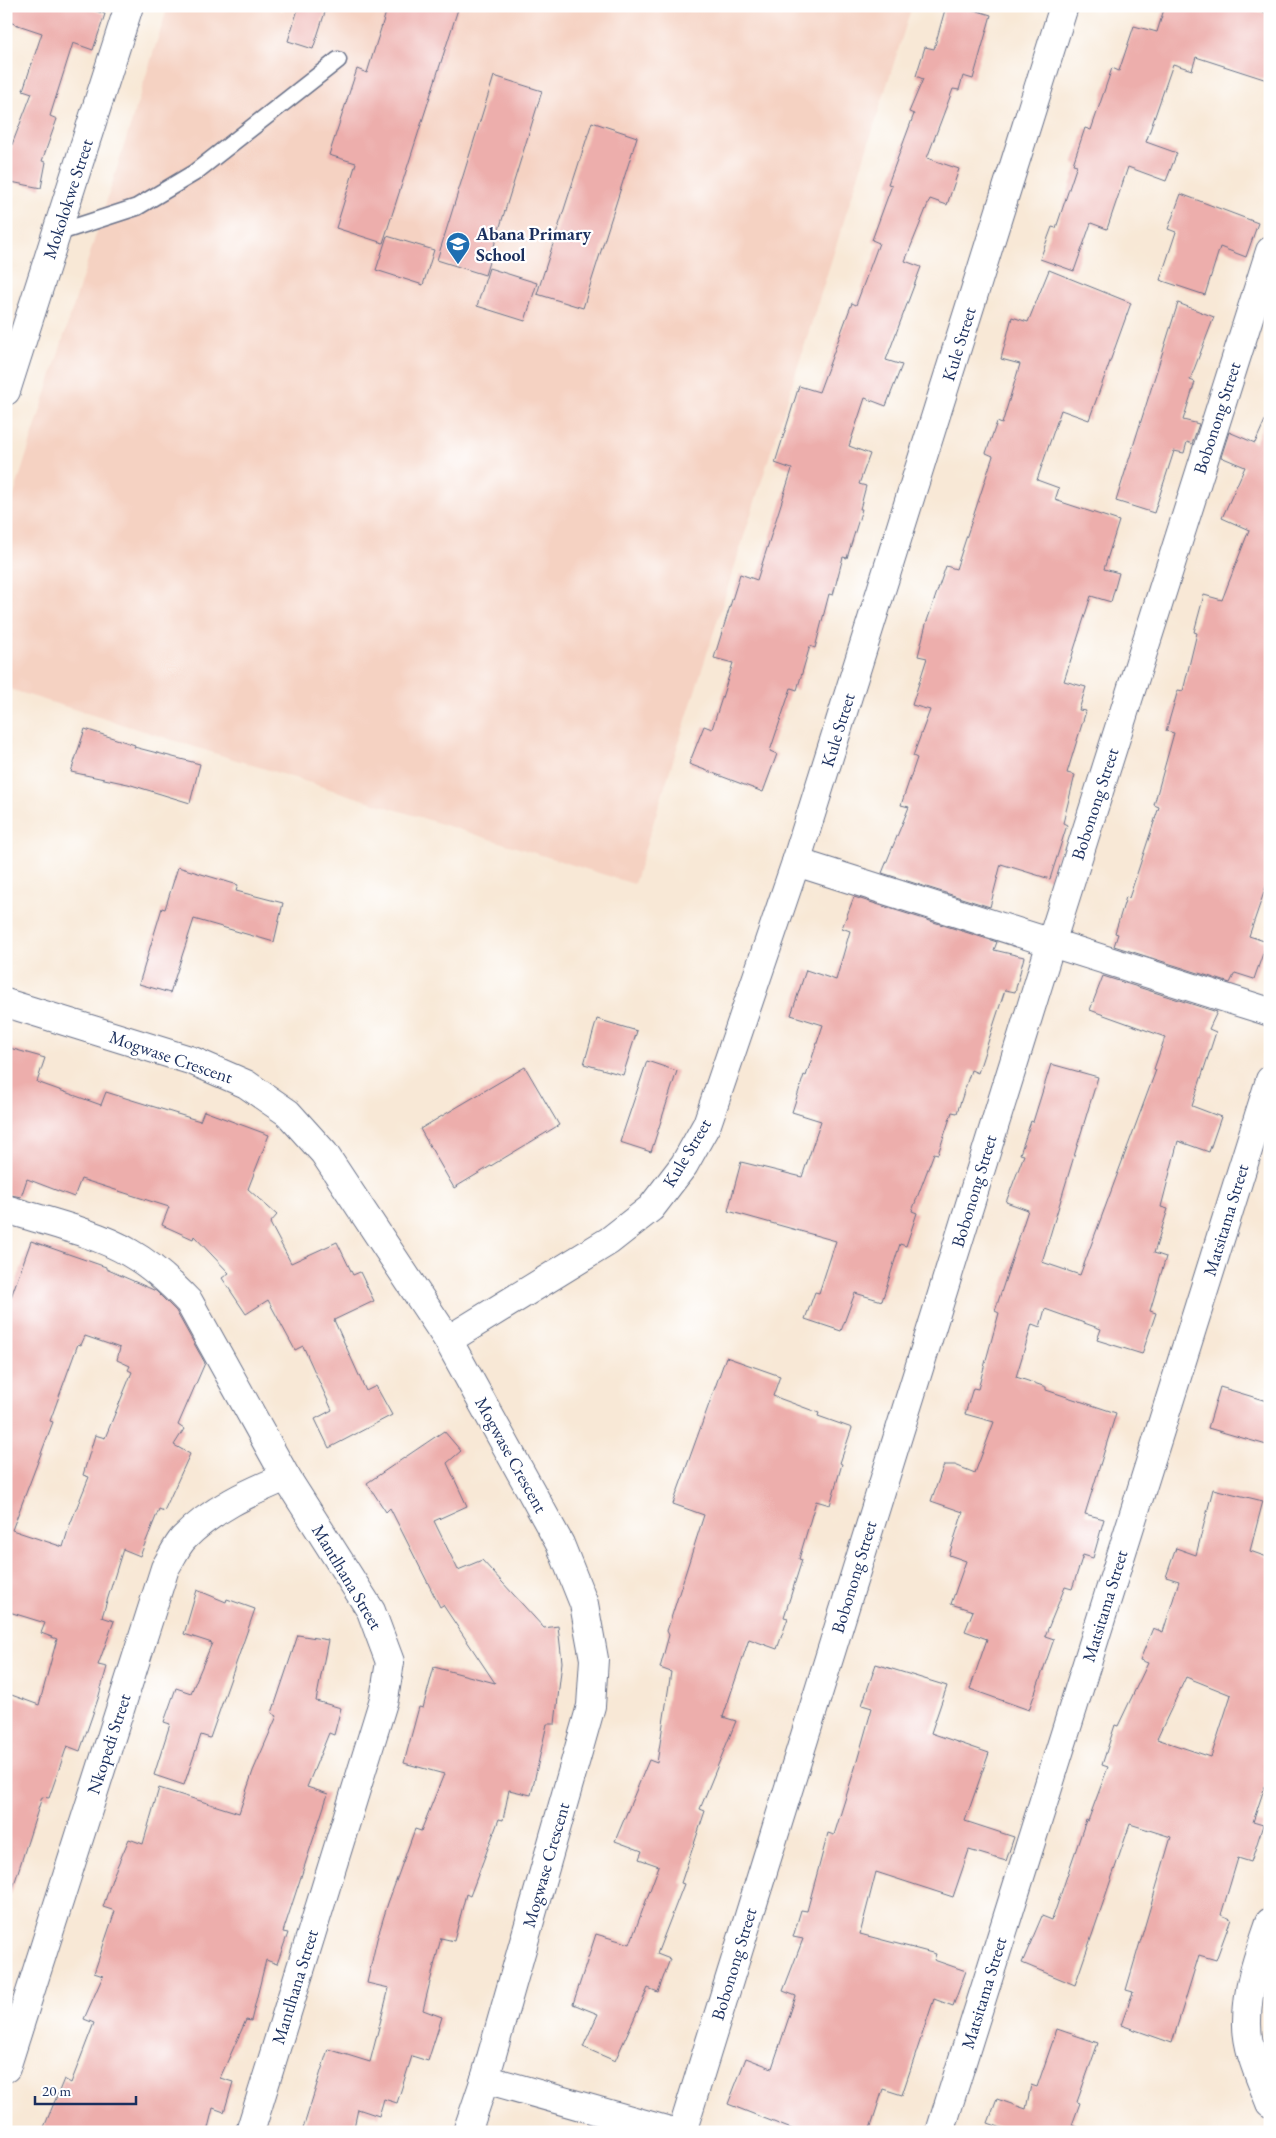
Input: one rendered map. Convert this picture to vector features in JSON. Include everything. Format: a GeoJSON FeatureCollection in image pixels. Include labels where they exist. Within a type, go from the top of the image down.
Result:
{"type":"FeatureCollection","features":[{"type":"Feature","properties":{"kind":"street","name":"Mokolokwe Street"},"geometry":{"type":"LineString","coordinates":[[6,391],[128,6]]}},
{"type":"Feature","properties":{"kind":"street","name":"Kule Street"},"geometry":{"type":"LineString","coordinates":[[448,1340],[609,1241],[651,1208],[684,1164],[707,1124],[796,862],[1064,6]]}},
{"type":"Feature","properties":{"kind":"street","name":"Bobonong Street"},"geometry":{"type":"LineString","coordinates":[[682,2132],[1050,943],[1270,251]]}},
{"type":"Feature","properties":{"kind":"street"},"geometry":{"type":"LineString","coordinates":[[796,862],[1270,1012]]}},
{"type":"Feature","properties":{"kind":"street","name":"Mogwase Crescent"},"geometry":{"type":"LineString","coordinates":[[6,1004],[193,1061],[246,1084],[288,1113],[324,1153],[448,1340],[560,1544],[584,1604],[594,1659],[591,1706],[485,2079],[467,2132]]}},
{"type":"Feature","properties":{"kind":"street","name":"Matsitama Street"},"geometry":{"type":"LineString","coordinates":[[940,2132],[1270,1080]]}},
{"type":"Feature","properties":{"kind":"street","name":"Mantlhana Street"},"geometry":{"type":"LineString","coordinates":[[6,1209],[105,1241],[129,1252],[169,1280],[189,1302],[286,1477],[371,1611],[390,1662],[384,1700],[250,2132]]}},
{"type":"Feature","properties":{"kind":"street","name":"Nkopedi Street"},"geometry":{"type":"LineString","coordinates":[[6,2068],[165,1568],[182,1540],[213,1513],[244,1494],[286,1477]]}},
{"type":"Feature","properties":{"kind":"street"},"geometry":{"type":"LineString","coordinates":[[1270,1922],[1251,1980],[1247,2022],[1254,2063],[1270,2103]]}},
{"type":"Feature","properties":{"kind":"street"},"geometry":{"type":"LineString","coordinates":[[485,2079],[673,2132]]}},
{"type":"Feature","properties":{"kind":"lane"},"geometry":{"type":"LineString","coordinates":[[57,233],[137,207],[194,173],[338,60]]}},
{"type":"Feature","properties":{"kind":"shaded area","name":"Abana Primary School"},"geometry":{"type":"Polygon","coordinates":[[[168,6],[269,6],[283,11],[285,6],[912,6],[634,884],[6,688],[6,520],[168,6]]]}},
{"type":"Feature","properties":{"kind":"building"},"geometry":{"type":"Polygon","coordinates":[[[6,6],[82,6],[105,14],[93,50],[73,43],[50,116],[57,119],[42,161],[46,162],[41,188],[6,181],[6,160],[32,93],[23,90],[42,33],[6,21],[6,6]]]}},
{"type":"Feature","properties":{"kind":"building"},"geometry":{"type":"Polygon","coordinates":[[[299,6],[327,6],[313,49],[288,41],[299,6]]]}},
{"type":"Feature","properties":{"kind":"building"},"geometry":{"type":"Polygon","coordinates":[[[388,6],[459,6],[383,243],[336,228],[356,163],[329,155],[357,69],[367,73],[388,6]]]}},
{"type":"Feature","properties":{"kind":"building"},"geometry":{"type":"Polygon","coordinates":[[[946,6],[961,6],[991,15],[973,79],[963,76],[959,90],[953,89],[927,158],[959,169],[947,205],[930,199],[905,261],[921,267],[886,360],[902,365],[886,406],[865,398],[849,446],[870,454],[859,484],[866,486],[860,509],[862,509],[847,558],[843,557],[833,595],[829,594],[815,648],[810,646],[797,690],[791,688],[770,751],[777,754],[763,792],[689,764],[704,726],[712,729],[733,663],[714,658],[740,574],[757,580],[792,469],[775,463],[799,386],[819,392],[852,303],[856,305],[879,243],[872,240],[892,185],[888,184],[914,114],[909,112],[923,79],[916,76],[925,47],[934,49],[946,6]]]}},
{"type":"Feature","properties":{"kind":"building"},"geometry":{"type":"Polygon","coordinates":[[[1165,6],[1242,6],[1270,15],[1270,81],[1196,57],[1192,70],[1173,64],[1146,142],[1177,153],[1166,181],[1128,167],[1107,229],[1091,223],[1074,271],[1040,259],[1052,227],[1056,228],[1077,165],[1073,164],[1085,128],[1091,130],[1112,68],[1119,71],[1134,26],[1157,32],[1165,6]]]}},
{"type":"Feature","properties":{"kind":"building"},"geometry":{"type":"Polygon","coordinates":[[[494,76],[542,91],[485,275],[437,260],[494,76]]]}},
{"type":"Feature","properties":{"kind":"building"},"geometry":{"type":"Polygon","coordinates":[[[592,122],[637,137],[583,308],[537,294],[592,122]]]}},
{"type":"Feature","properties":{"kind":"building"},"geometry":{"type":"Polygon","coordinates":[[[1181,194],[1258,223],[1246,257],[1220,247],[1205,295],[1160,280],[1176,232],[1168,229],[1181,194]]]}},
{"type":"Feature","properties":{"kind":"building"},"geometry":{"type":"Polygon","coordinates":[[[387,236],[434,250],[423,285],[376,270],[387,236]]]}},
{"type":"Feature","properties":{"kind":"building"},"geometry":{"type":"Polygon","coordinates":[[[489,268],[537,283],[525,321],[477,306],[489,268]]]}},
{"type":"Feature","properties":{"kind":"building"},"geometry":{"type":"Polygon","coordinates":[[[1049,270],[1131,303],[1089,420],[1061,410],[1037,480],[1059,488],[1055,500],[1119,521],[1104,569],[1119,573],[1111,602],[1091,596],[1064,681],[1086,687],[1079,710],[1086,711],[1067,773],[1075,775],[1063,823],[1067,825],[1050,879],[1001,864],[990,907],[882,873],[909,807],[901,805],[917,758],[913,756],[930,710],[912,705],[927,658],[918,656],[926,624],[946,566],[956,569],[993,456],[986,453],[997,422],[1002,424],[1020,364],[1001,359],[1012,317],[1028,322],[1049,270]]]}},
{"type":"Feature","properties":{"kind":"building"},"geometry":{"type":"Polygon","coordinates":[[[1178,303],[1214,317],[1190,380],[1195,382],[1183,420],[1199,424],[1192,444],[1187,442],[1184,453],[1174,451],[1154,513],[1116,501],[1178,303]]]}},
{"type":"Feature","properties":{"kind":"building"},"geometry":{"type":"Polygon","coordinates":[[[1270,409],[1270,875],[1249,936],[1267,942],[1254,979],[1235,973],[1230,983],[1114,946],[1118,934],[1115,933],[1126,897],[1129,898],[1159,807],[1154,805],[1174,733],[1166,731],[1178,690],[1183,691],[1197,633],[1194,632],[1204,595],[1222,600],[1249,530],[1222,518],[1245,467],[1221,457],[1229,432],[1255,443],[1270,409]]]}},
{"type":"Feature","properties":{"kind":"building"},"geometry":{"type":"Polygon","coordinates":[[[85,729],[135,745],[134,747],[200,764],[190,803],[128,784],[71,772],[85,729]]]}},
{"type":"Feature","properties":{"kind":"building"},"geometry":{"type":"Polygon","coordinates":[[[178,867],[238,885],[236,891],[283,903],[274,942],[194,919],[170,993],[139,984],[162,908],[165,909],[178,867]]]}},
{"type":"Feature","properties":{"kind":"building"},"geometry":{"type":"Polygon","coordinates":[[[854,897],[997,942],[994,950],[1024,957],[1015,992],[1005,990],[978,1073],[971,1070],[957,1113],[952,1112],[938,1154],[934,1153],[912,1211],[917,1213],[906,1246],[900,1244],[882,1301],[855,1293],[841,1331],[805,1319],[815,1292],[819,1293],[836,1241],[728,1211],[741,1162],[802,1177],[821,1121],[792,1112],[823,1025],[791,1015],[806,970],[836,980],[850,931],[842,928],[854,897]]]}},
{"type":"Feature","properties":{"kind":"building"},"geometry":{"type":"Polygon","coordinates":[[[1103,976],[1217,1012],[1209,1029],[1216,1032],[1192,1106],[1221,1117],[1209,1152],[1178,1141],[1161,1207],[1168,1209],[1154,1253],[1166,1257],[1150,1311],[1156,1313],[1142,1354],[1097,1340],[1101,1329],[1045,1309],[1040,1327],[1032,1324],[1016,1377],[1046,1387],[1046,1390],[1116,1413],[1085,1514],[1104,1519],[1093,1558],[1083,1555],[1072,1589],[1065,1587],[1045,1636],[1054,1639],[1029,1710],[970,1689],[987,1639],[965,1631],[973,1611],[951,1604],[966,1561],[949,1555],[963,1512],[931,1501],[944,1465],[955,1465],[975,1473],[994,1422],[965,1414],[973,1388],[978,1389],[999,1313],[995,1311],[1028,1210],[1006,1202],[1024,1155],[1020,1154],[1031,1121],[1033,1122],[1051,1064],[1098,1077],[1042,1262],[1080,1275],[1156,1070],[1154,1069],[1165,1037],[1090,1010],[1103,976]]]}},
{"type":"Feature","properties":{"kind":"building"},"geometry":{"type":"Polygon","coordinates":[[[597,1019],[637,1031],[623,1075],[584,1064],[597,1019]]]}},
{"type":"Feature","properties":{"kind":"building"},"geometry":{"type":"Polygon","coordinates":[[[6,1047],[45,1058],[37,1082],[101,1105],[106,1092],[200,1121],[204,1111],[269,1135],[248,1189],[277,1215],[270,1223],[291,1263],[337,1242],[353,1275],[360,1272],[374,1301],[334,1320],[366,1391],[376,1386],[392,1415],[329,1448],[315,1419],[332,1410],[303,1346],[295,1350],[268,1300],[246,1314],[222,1278],[229,1273],[194,1236],[193,1239],[162,1225],[169,1207],[81,1179],[74,1197],[27,1179],[21,1197],[6,1194],[6,1047]]]}},
{"type":"Feature","properties":{"kind":"building"},"geometry":{"type":"Polygon","coordinates":[[[647,1061],[677,1071],[651,1152],[620,1142],[647,1061]]]}},
{"type":"Feature","properties":{"kind":"building"},"geometry":{"type":"Polygon","coordinates":[[[525,1067],[559,1125],[454,1188],[420,1129],[525,1067]]]}},
{"type":"Feature","properties":{"kind":"building"},"geometry":{"type":"Polygon","coordinates":[[[31,1241],[106,1267],[106,1269],[156,1291],[176,1311],[205,1363],[178,1425],[184,1429],[174,1445],[190,1454],[164,1511],[159,1509],[140,1556],[123,1549],[102,1617],[114,1621],[98,1665],[107,1667],[98,1699],[80,1751],[67,1746],[49,1798],[42,1797],[11,1894],[6,1894],[6,1693],[39,1705],[57,1639],[41,1633],[45,1623],[6,1611],[6,1311],[31,1241]],[[85,1336],[81,1345],[78,1344],[50,1421],[53,1422],[12,1530],[63,1547],[89,1477],[83,1475],[95,1435],[105,1438],[132,1372],[128,1370],[130,1366],[117,1360],[120,1348],[85,1336]]]}},
{"type":"Feature","properties":{"kind":"building"},"geometry":{"type":"Polygon","coordinates":[[[726,1357],[780,1376],[773,1396],[819,1413],[818,1416],[852,1428],[840,1463],[842,1464],[830,1505],[816,1501],[799,1559],[802,1560],[784,1617],[788,1618],[777,1649],[749,1639],[723,1717],[736,1721],[700,1809],[705,1811],[681,1883],[684,1884],[657,1954],[670,1959],[658,1992],[648,1988],[615,2061],[583,2047],[598,2014],[573,2004],[596,1934],[630,1944],[659,1866],[639,1859],[642,1851],[615,1841],[649,1760],[657,1763],[671,1672],[660,1668],[669,1635],[667,1631],[704,1515],[673,1504],[726,1357]]]}},
{"type":"Feature","properties":{"kind":"building"},"geometry":{"type":"Polygon","coordinates":[[[1220,1387],[1270,1402],[1270,1446],[1208,1428],[1220,1387]]]}},
{"type":"Feature","properties":{"kind":"building"},"geometry":{"type":"Polygon","coordinates":[[[444,1431],[461,1451],[447,1463],[467,1506],[434,1521],[458,1570],[482,1560],[544,1628],[558,1626],[562,1662],[555,1724],[547,1724],[531,1795],[509,1790],[503,1820],[499,1819],[470,1896],[466,1894],[454,1941],[441,1938],[423,2010],[442,2017],[428,2061],[412,2056],[397,2103],[384,2099],[379,2116],[358,2109],[353,2132],[302,2132],[328,2049],[370,2062],[389,1988],[367,1983],[377,1939],[415,1829],[421,1831],[444,1774],[404,1763],[419,1707],[423,1708],[434,1667],[495,1683],[443,1605],[440,1607],[390,1508],[386,1512],[367,1483],[444,1431]]]}},
{"type":"Feature","properties":{"kind":"building"},"geometry":{"type":"Polygon","coordinates":[[[1213,1489],[1263,1501],[1250,1551],[1270,1558],[1270,1771],[1253,1822],[1263,1825],[1251,1862],[1238,1858],[1221,1915],[1231,1919],[1216,1960],[1199,1955],[1172,2043],[1121,2025],[1133,1992],[1126,1990],[1171,1837],[1130,1824],[1075,1985],[1022,1963],[1042,1916],[1052,1920],[1086,1820],[1088,1821],[1108,1767],[1102,1765],[1115,1725],[1118,1726],[1148,1663],[1140,1660],[1153,1628],[1163,1632],[1179,1581],[1166,1577],[1176,1548],[1196,1555],[1213,1489]],[[1186,1677],[1157,1739],[1211,1757],[1231,1695],[1186,1677]]]}},
{"type":"Feature","properties":{"kind":"building"},"geometry":{"type":"Polygon","coordinates":[[[197,1590],[226,1602],[227,1599],[255,1609],[210,1738],[201,1735],[184,1785],[154,1775],[170,1724],[164,1722],[176,1688],[191,1693],[212,1643],[184,1634],[197,1590]]]}},
{"type":"Feature","properties":{"kind":"building"},"geometry":{"type":"Polygon","coordinates":[[[298,1635],[328,1640],[316,1701],[341,1708],[334,1735],[329,1733],[307,1787],[328,1794],[283,1932],[288,1933],[277,1964],[266,1960],[251,2021],[246,2020],[220,2078],[233,2082],[224,2112],[213,2108],[207,2132],[42,2132],[64,2079],[71,2083],[94,2023],[84,2019],[103,1976],[94,1973],[115,1911],[103,1907],[113,1876],[129,1839],[143,1844],[159,1788],[239,1813],[253,1771],[277,1716],[272,1713],[298,1635]]]}},
{"type":"Feature","properties":{"kind":"building"},"geometry":{"type":"Polygon","coordinates":[[[876,1664],[947,1686],[931,1733],[989,1753],[965,1821],[1014,1837],[1006,1861],[969,1850],[953,1897],[876,1872],[860,1934],[936,1954],[934,1960],[966,1971],[953,2006],[934,1999],[902,2095],[883,2089],[869,2132],[799,2132],[728,2104],[746,2058],[772,2068],[796,1996],[783,1991],[803,1939],[793,1937],[801,1910],[807,1911],[828,1833],[834,1835],[855,1768],[872,1708],[862,1705],[876,1664]]]}},
{"type":"Feature","properties":{"kind":"building"},"geometry":{"type":"Polygon","coordinates":[[[1057,2029],[1098,2043],[1077,2102],[1080,2103],[1072,2125],[1079,2128],[1078,2132],[1013,2132],[988,2123],[997,2099],[1026,2109],[1031,2085],[1037,2087],[1057,2029]]]}},
{"type":"Feature","properties":{"kind":"place","name":"Abana Primary School"},"geometry":{"type":"Point","coordinates":[458,265]}}]}
